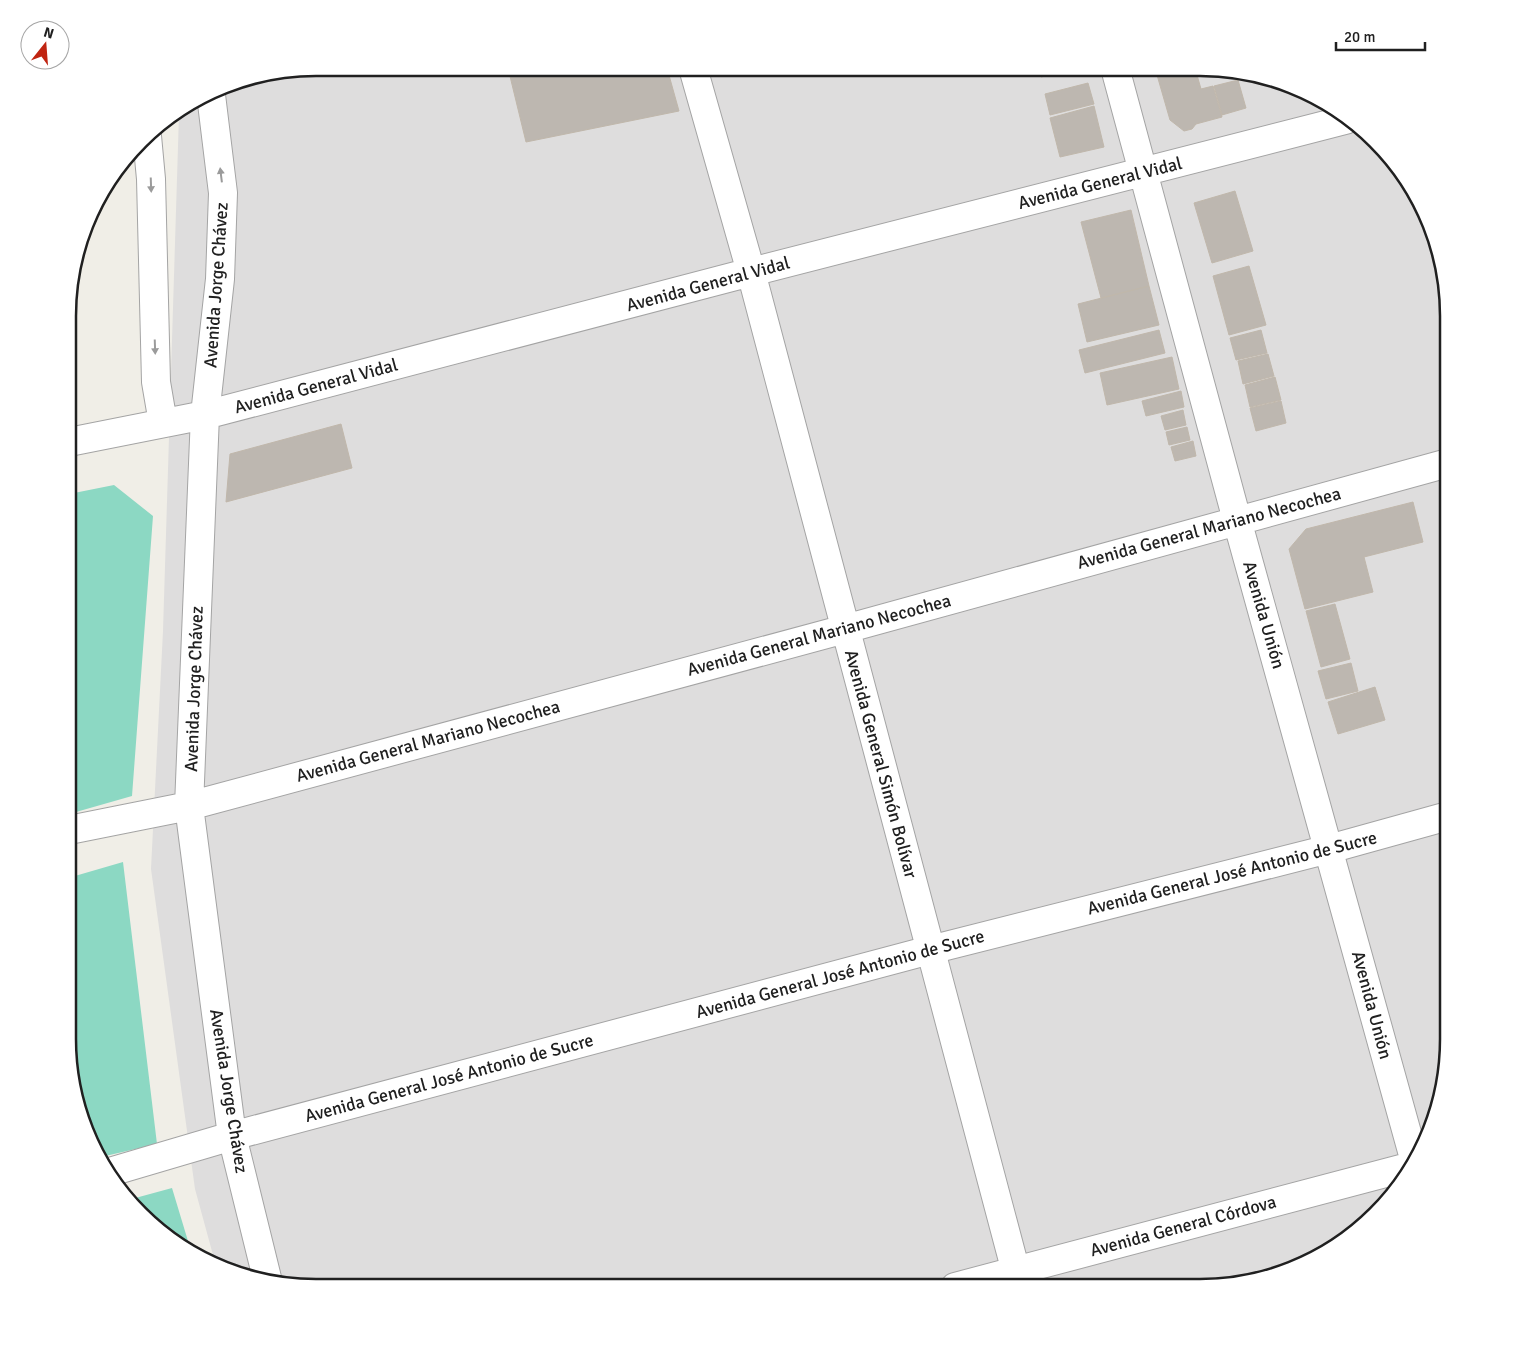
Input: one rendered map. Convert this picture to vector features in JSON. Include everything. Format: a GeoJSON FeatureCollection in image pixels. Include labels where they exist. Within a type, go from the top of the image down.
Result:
{"type":"FeatureCollection","features":[{"type":"Feature","properties":{"kind":"street","name":"Avenida General Simón Bolívar"},"geometry":{"type":"LineString","coordinates":[[695,76],[751,272],[1018,1279]]}},
{"type":"Feature","properties":{"kind":"street","name":"Avenida Unión"},"geometry":{"type":"LineString","coordinates":[[1117,76],[1411,1152]]}},
{"type":"Feature","properties":{"kind":"street","name":"Avenida Jorge Chávez"},"geometry":{"type":"LineString","coordinates":[[212,100],[223,193],[220,279],[205,415],[189,806],[232,1136],[266,1273]]}},
{"type":"Feature","properties":{"kind":"street","name":"Avenida General Vidal"},"geometry":{"type":"LineString","coordinates":[[76,441],[205,415],[751,272],[1339,121]]}},
{"type":"Feature","properties":{"kind":"street"},"geometry":{"type":"LineString","coordinates":[[148,146],[151,180],[156,382],[163,423]]}},
{"type":"Feature","properties":{"kind":"street","name":"Avenida General Mariano Necochea"},"geometry":{"type":"LineString","coordinates":[[76,828],[189,806],[845,629],[1440,465]]}},
{"type":"Feature","properties":{"kind":"street","name":"Avenida General José Antonio de Sucre"},"geometry":{"type":"LineString","coordinates":[[116,1170],[232,1136],[930,950],[1328,849],[1440,818]]}},
{"type":"Feature","properties":{"kind":"street","name":"Avenida General Córdova"},"geometry":{"type":"LineString","coordinates":[[1018,1279],[1401,1169]]}},
{"type":"Feature","properties":{"kind":"shaded area"},"geometry":{"type":"Polygon","coordinates":[[[317,76],[1199,76],[1231,78],[1277,89],[1320,108],[1346,126],[1390,170],[1415,210],[1432,255],[1438,285],[1440,317],[1440,1038],[1438,1070],[1427,1116],[1415,1145],[1390,1185],[1346,1229],[1306,1254],[1261,1271],[1231,1277],[1199,1279],[317,1279],[285,1277],[239,1266],[213,1255],[195,1189],[151,869],[163,631],[179,120],[210,101],[255,84],[285,78],[317,76]]]}},
{"type":"Feature","properties":{"kind":"green space"},"geometry":{"type":"Polygon","coordinates":[[[114,485],[153,516],[132,796],[76,812],[76,493],[114,485]]]}},
{"type":"Feature","properties":{"kind":"green space"},"geometry":{"type":"Polygon","coordinates":[[[123,862],[157,1144],[107,1156],[89,1116],[78,1070],[76,1038],[76,876],[123,862]]]}},
{"type":"Feature","properties":{"kind":"green space"},"geometry":{"type":"Polygon","coordinates":[[[172,1188],[188,1242],[158,1219],[137,1198],[172,1188]]]}},
{"type":"Feature","properties":{"kind":"building"},"geometry":{"type":"Polygon","coordinates":[[[510,76],[669,76],[679,111],[526,142],[510,76]]]}},
{"type":"Feature","properties":{"kind":"building"},"geometry":{"type":"Polygon","coordinates":[[[1157,76],[1197,76],[1201,89],[1213,86],[1222,117],[1196,124],[1192,129],[1184,131],[1170,120],[1157,76]]]}},
{"type":"Feature","properties":{"kind":"building"},"geometry":{"type":"Polygon","coordinates":[[[1238,80],[1246,108],[1222,115],[1214,86],[1238,80]]]}},
{"type":"Feature","properties":{"kind":"building"},"geometry":{"type":"Polygon","coordinates":[[[1088,83],[1094,104],[1050,115],[1045,94],[1088,83]]]}},
{"type":"Feature","properties":{"kind":"building"},"geometry":{"type":"Polygon","coordinates":[[[1094,106],[1104,147],[1060,157],[1050,118],[1094,106]]]}},
{"type":"Feature","properties":{"kind":"building"},"geometry":{"type":"Polygon","coordinates":[[[1235,191],[1253,251],[1212,263],[1194,203],[1235,191]]]}},
{"type":"Feature","properties":{"kind":"building"},"geometry":{"type":"Polygon","coordinates":[[[1131,210],[1149,286],[1101,298],[1081,222],[1131,210]]]}},
{"type":"Feature","properties":{"kind":"building"},"geometry":{"type":"Polygon","coordinates":[[[1249,266],[1266,325],[1229,335],[1213,276],[1249,266]]]}},
{"type":"Feature","properties":{"kind":"building"},"geometry":{"type":"Polygon","coordinates":[[[1149,286],[1159,325],[1087,342],[1078,304],[1149,286]]]}},
{"type":"Feature","properties":{"kind":"building"},"geometry":{"type":"Polygon","coordinates":[[[1159,330],[1165,353],[1085,373],[1079,350],[1159,330]]]}},
{"type":"Feature","properties":{"kind":"building"},"geometry":{"type":"Polygon","coordinates":[[[1261,330],[1267,353],[1236,360],[1230,338],[1261,330]]]}},
{"type":"Feature","properties":{"kind":"building"},"geometry":{"type":"Polygon","coordinates":[[[1268,354],[1274,376],[1243,384],[1238,361],[1268,354]]]}},
{"type":"Feature","properties":{"kind":"building"},"geometry":{"type":"Polygon","coordinates":[[[1172,357],[1179,389],[1107,405],[1100,373],[1172,357]]]}},
{"type":"Feature","properties":{"kind":"building"},"geometry":{"type":"Polygon","coordinates":[[[1275,377],[1281,400],[1250,407],[1245,385],[1275,377]]]}},
{"type":"Feature","properties":{"kind":"building"},"geometry":{"type":"Polygon","coordinates":[[[1181,391],[1184,407],[1146,416],[1142,401],[1181,391]]]}},
{"type":"Feature","properties":{"kind":"building"},"geometry":{"type":"Polygon","coordinates":[[[1281,401],[1286,423],[1256,431],[1250,408],[1281,401]]]}},
{"type":"Feature","properties":{"kind":"building"},"geometry":{"type":"Polygon","coordinates":[[[1183,410],[1186,425],[1165,430],[1161,416],[1183,410]]]}},
{"type":"Feature","properties":{"kind":"building"},"geometry":{"type":"Polygon","coordinates":[[[341,424],[352,468],[226,502],[230,454],[341,424]]]}},
{"type":"Feature","properties":{"kind":"building"},"geometry":{"type":"Polygon","coordinates":[[[1187,427],[1190,440],[1169,445],[1166,432],[1187,427]]]}},
{"type":"Feature","properties":{"kind":"building"},"geometry":{"type":"Polygon","coordinates":[[[1193,441],[1196,456],[1175,461],[1171,447],[1193,441]]]}},
{"type":"Feature","properties":{"kind":"building"},"geometry":{"type":"Polygon","coordinates":[[[1413,502],[1423,542],[1364,557],[1373,592],[1305,609],[1289,549],[1306,529],[1413,502]]]}},
{"type":"Feature","properties":{"kind":"building"},"geometry":{"type":"Polygon","coordinates":[[[1335,604],[1350,659],[1321,667],[1306,611],[1335,604]]]}},
{"type":"Feature","properties":{"kind":"building"},"geometry":{"type":"Polygon","coordinates":[[[1351,663],[1358,691],[1326,699],[1318,671],[1351,663]]]}},
{"type":"Feature","properties":{"kind":"building"},"geometry":{"type":"Polygon","coordinates":[[[1375,687],[1385,720],[1338,734],[1328,702],[1375,687]]]}}]}
